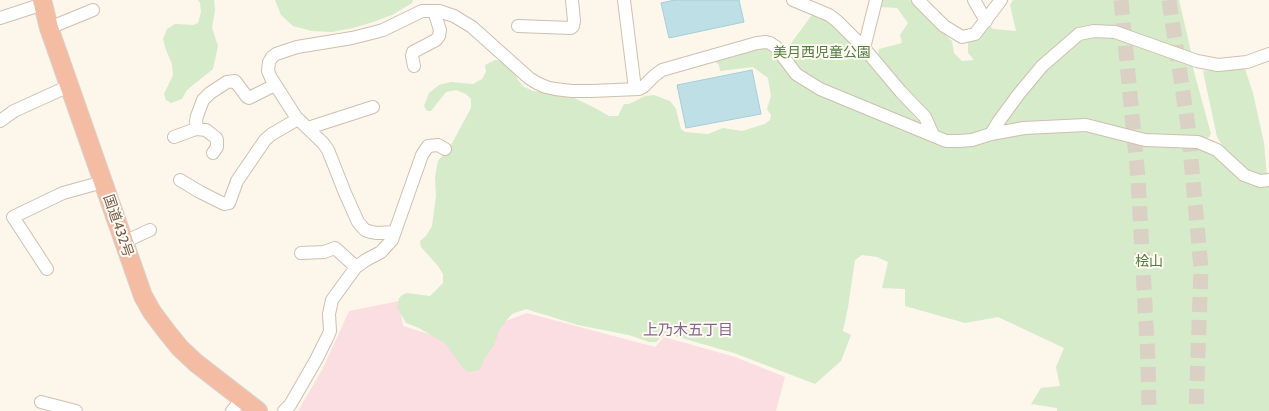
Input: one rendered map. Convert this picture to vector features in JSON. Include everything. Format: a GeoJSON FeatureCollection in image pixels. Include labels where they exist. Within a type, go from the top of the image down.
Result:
{"type":"FeatureCollection","features":[{"type":"Feature","properties":{"kind":"highway","name":"国道432号"},"geometry":{"type":"LineString","coordinates":[[42,2],[49,28],[143,296],[152,312],[180,348],[237,405],[258,411]]}},
{"type":"Feature","properties":{"kind":"street"},"geometry":{"type":"LineString","coordinates":[[518,26],[571,28],[574,26],[572,0]]}},
{"type":"Feature","properties":{"kind":"street"},"geometry":{"type":"LineString","coordinates":[[624,0],[635,89]]}},
{"type":"Feature","properties":{"kind":"street"},"geometry":{"type":"LineString","coordinates":[[793,0],[829,15],[864,48],[901,92],[925,117],[933,135]]}},
{"type":"Feature","properties":{"kind":"street"},"geometry":{"type":"LineString","coordinates":[[864,48],[876,0]]}},
{"type":"Feature","properties":{"kind":"street"},"geometry":{"type":"LineString","coordinates":[[918,0],[944,26],[962,37],[975,34],[1001,0]]}},
{"type":"Feature","properties":{"kind":"street"},"geometry":{"type":"LineString","coordinates":[[974,0],[986,21]]}},
{"type":"Feature","properties":{"kind":"street"},"geometry":{"type":"LineString","coordinates":[[0,18],[42,2]]}},
{"type":"Feature","properties":{"kind":"street"},"geometry":{"type":"LineString","coordinates":[[414,66],[412,56],[413,52],[436,40],[439,36],[440,30],[426,7]]}},
{"type":"Feature","properties":{"kind":"street"},"geometry":{"type":"LineString","coordinates":[[395,232],[377,233],[365,230],[358,222],[328,150],[323,143],[298,119],[274,85],[268,71],[268,62],[272,57],[281,52],[297,47],[352,38],[384,30],[426,7],[450,14],[472,27],[528,78],[546,87],[572,91],[635,89],[643,87],[658,72],[757,43],[766,42],[770,43],[776,48],[796,74],[820,89],[946,141],[972,140],[991,134],[1024,128],[1086,125],[1145,140],[1198,142],[1217,150],[1244,175],[1260,181],[1269,180]]}},
{"type":"Feature","properties":{"kind":"street"},"geometry":{"type":"LineString","coordinates":[[49,28],[93,10]]}},
{"type":"Feature","properties":{"kind":"street"},"geometry":{"type":"LineString","coordinates":[[991,134],[1010,105],[1042,66],[1079,34],[1094,31],[1115,32],[1197,62],[1218,65],[1247,62],[1269,54]]}},
{"type":"Feature","properties":{"kind":"street"},"geometry":{"type":"LineString","coordinates":[[197,129],[197,116],[203,100],[210,93],[227,82],[235,81],[247,98],[274,85]]}},
{"type":"Feature","properties":{"kind":"street"},"geometry":{"type":"LineString","coordinates":[[0,121],[14,111],[69,86]]}},
{"type":"Feature","properties":{"kind":"street"},"geometry":{"type":"LineString","coordinates":[[308,128],[373,107]]}},
{"type":"Feature","properties":{"kind":"street"},"geometry":{"type":"LineString","coordinates":[[180,180],[200,192],[226,204],[230,201],[237,181],[265,140],[272,134],[298,119]]}},
{"type":"Feature","properties":{"kind":"street"},"geometry":{"type":"LineString","coordinates":[[174,137],[197,129],[206,130],[216,138],[218,144],[213,153]]}},
{"type":"Feature","properties":{"kind":"street"},"geometry":{"type":"LineString","coordinates":[[284,411],[290,405],[328,336],[330,331],[329,314],[332,300],[356,267],[381,252],[392,240],[425,150],[432,144],[438,145],[445,149]]}},
{"type":"Feature","properties":{"kind":"street"},"geometry":{"type":"LineString","coordinates":[[47,269],[13,217],[64,193],[103,182]]}},
{"type":"Feature","properties":{"kind":"street"},"geometry":{"type":"LineString","coordinates":[[124,242],[150,230]]}},
{"type":"Feature","properties":{"kind":"street"},"geometry":{"type":"LineString","coordinates":[[301,253],[324,252],[335,248],[356,267]]}},
{"type":"Feature","properties":{"kind":"street"},"geometry":{"type":"LineString","coordinates":[[41,402],[76,411]]}},
{"type":"Feature","properties":{"kind":"shaded area"},"geometry":{"type":"Polygon","coordinates":[[[399,301],[403,326],[452,341],[527,313],[655,347],[664,337],[735,357],[785,377],[776,411],[298,411],[323,368],[349,311],[399,301]]]}},
{"type":"Feature","properties":{"kind":"green space"},"geometry":{"type":"Polygon","coordinates":[[[198,0],[214,0],[215,10],[212,28],[218,46],[213,69],[187,90],[182,99],[171,103],[166,100],[164,94],[173,75],[172,64],[163,39],[167,29],[175,24],[193,25],[198,23],[201,12],[200,3],[198,0]]]}},
{"type":"Feature","properties":{"kind":"green space"},"geometry":{"type":"Polygon","coordinates":[[[275,0],[413,0],[412,3],[392,15],[353,28],[332,32],[312,31],[293,26],[281,15],[275,0]]]}},
{"type":"Feature","properties":{"kind":"green space"},"geometry":{"type":"Polygon","coordinates":[[[881,0],[910,0],[952,41],[954,53],[962,61],[974,60],[968,53],[968,40],[988,24],[993,29],[1016,31],[1010,5],[1013,0],[1179,0],[1192,56],[1193,68],[1211,134],[1208,138],[1168,138],[1140,134],[1092,121],[977,135],[947,137],[938,132],[878,59],[879,49],[902,43],[900,35],[908,23],[897,8],[880,7],[881,0]]]}},
{"type":"Feature","properties":{"kind":"green space","name":"美月西児童公園"},"geometry":{"type":"Polygon","coordinates":[[[814,12],[835,24],[920,120],[919,124],[906,122],[804,75],[784,53],[814,12]]]}},
{"type":"Feature","properties":{"kind":"green space","name":"桧山"},"geometry":{"type":"Polygon","coordinates":[[[764,45],[770,47],[794,77],[931,141],[1011,133],[1086,128],[1198,143],[1243,175],[1269,180],[1269,411],[1057,411],[1057,408],[1031,404],[1041,388],[1060,386],[1056,367],[1064,348],[998,317],[965,323],[905,306],[905,289],[882,288],[888,262],[877,257],[862,255],[855,260],[843,331],[851,335],[841,361],[815,384],[734,353],[671,335],[666,334],[656,342],[649,342],[629,335],[578,325],[526,309],[512,314],[500,328],[494,345],[484,359],[480,370],[468,372],[462,367],[446,344],[419,328],[406,323],[397,307],[399,298],[407,293],[430,296],[443,283],[443,274],[421,247],[420,241],[426,236],[432,226],[436,196],[435,177],[438,161],[450,147],[471,108],[471,99],[466,94],[456,90],[446,92],[431,111],[427,111],[424,106],[429,93],[439,85],[451,82],[473,84],[482,79],[486,72],[485,65],[495,60],[502,61],[514,71],[518,80],[524,87],[533,91],[570,96],[609,116],[618,116],[624,104],[629,104],[645,96],[654,95],[670,101],[676,109],[681,129],[685,132],[708,134],[723,128],[742,131],[765,124],[770,120],[771,115],[767,109],[771,96],[768,78],[753,67],[720,71],[719,65],[714,61],[764,45]]]}},
{"type":"Feature","properties":{"kind":"green space"},"geometry":{"type":"Polygon","coordinates":[[[1244,66],[1253,93],[1264,143],[1267,176],[1258,177],[1235,161],[1217,137],[1203,71],[1244,66]]]}},
{"type":"Feature","properties":{"kind":"water"},"geometry":{"type":"Polygon","coordinates":[[[675,0],[739,0],[744,22],[669,38],[661,3],[675,0]]]}},
{"type":"Feature","properties":{"kind":"water"},"geometry":{"type":"Polygon","coordinates":[[[752,70],[761,114],[686,128],[677,85],[752,70]]]}},
{"type":"Feature","properties":{"kind":"tunnel"},"geometry":{"type":"LineString","coordinates":[[1121,0],[1138,178],[1148,360],[1149,411]]}},
{"type":"Feature","properties":{"kind":"tunnel"},"geometry":{"type":"LineString","coordinates":[[1169,0],[1188,126],[1201,268],[1196,411]]}},
{"type":"Feature","properties":{"kind":"district","name":"上乃木五丁目"},"geometry":{"type":"Point","coordinates":[688,331]}}]}
